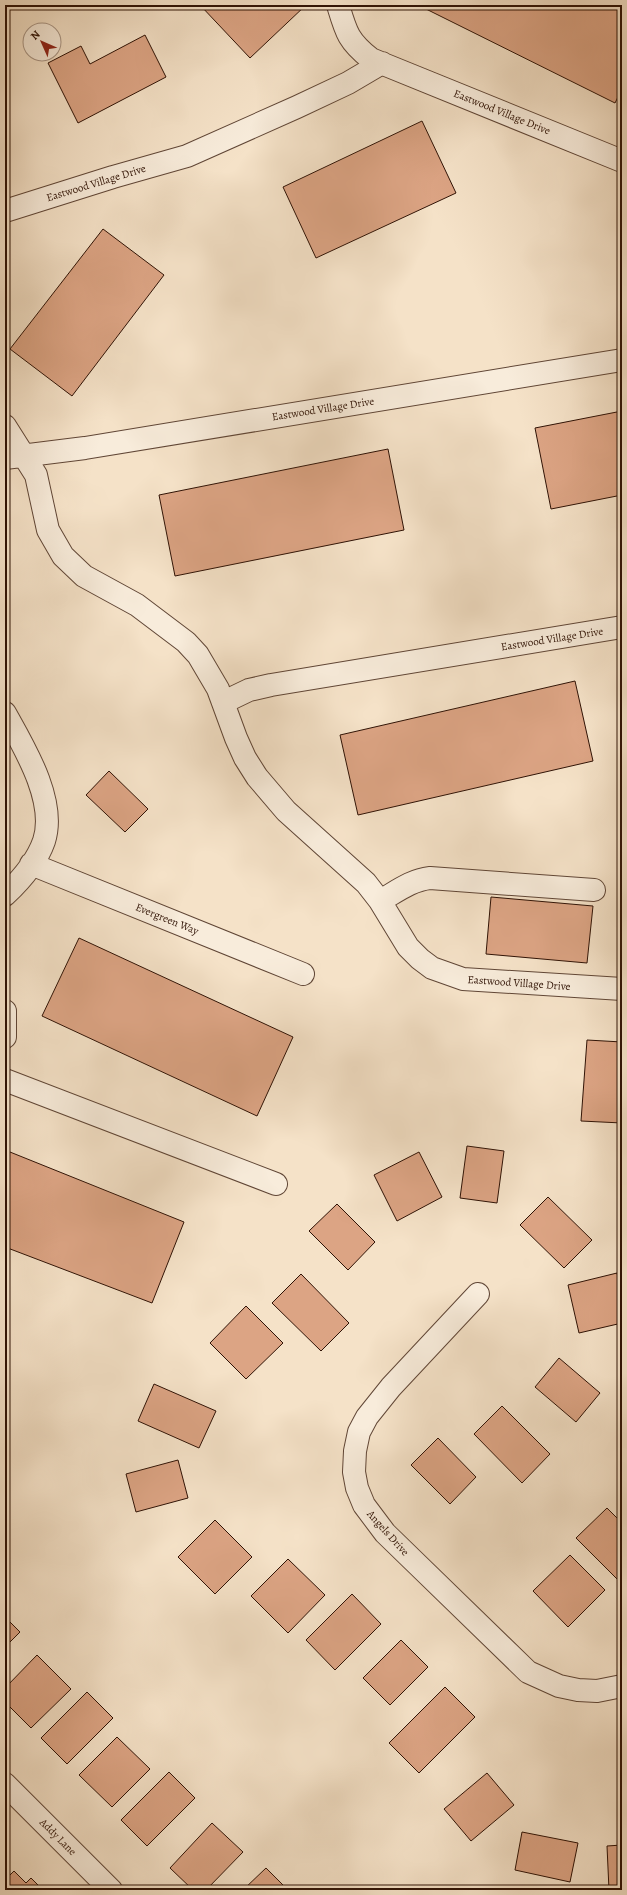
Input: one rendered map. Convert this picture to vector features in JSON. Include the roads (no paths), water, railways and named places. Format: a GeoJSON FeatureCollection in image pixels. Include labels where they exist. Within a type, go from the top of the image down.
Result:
{"type":"FeatureCollection","features":[{"type":"Feature","properties":{"kind":"street","name":"Eastwood Village Drive"},"geometry":{"type":"LineString","coordinates":[[338,5],[348,38],[370,59],[622,161]]}},
{"type":"Feature","properties":{"kind":"street","name":"Eastwood Village Drive"},"geometry":{"type":"LineString","coordinates":[[5,211],[113,177],[187,156],[348,83],[382,63]]}},
{"type":"Feature","properties":{"kind":"street","name":"Eastwood Village Drive"},"geometry":{"type":"LineString","coordinates":[[15,457],[101,446],[622,360]]}},
{"type":"Feature","properties":{"kind":"street","name":"Eastwood Village Drive"},"geometry":{"type":"LineString","coordinates":[[5,426],[15,457],[36,475],[48,530],[63,556],[84,576],[137,604],[186,642],[198,655],[224,702],[245,758],[265,787],[286,811],[351,868],[380,901],[408,947],[432,968],[447,975],[464,979],[622,989]]}},
{"type":"Feature","properties":{"kind":"street","name":"Eastwood Village Drive"},"geometry":{"type":"LineString","coordinates":[[224,702],[249,690],[271,685],[622,627]]}},
{"type":"Feature","properties":{"kind":"street"},"geometry":{"type":"LineString","coordinates":[[5,713],[28,758],[44,798],[46,828],[44,841],[31,864],[5,895]]}},
{"type":"Feature","properties":{"kind":"street","name":"Evergreen Way"},"geometry":{"type":"LineString","coordinates":[[31,864],[303,974]]}},
{"type":"Feature","properties":{"kind":"street"},"geometry":{"type":"LineString","coordinates":[[380,901],[411,883],[421,879],[430,878],[594,890]]}},
{"type":"Feature","properties":{"kind":"street"},"geometry":{"type":"LineString","coordinates":[[5,1011],[5,1037]]}},
{"type":"Feature","properties":{"kind":"street"},"geometry":{"type":"LineString","coordinates":[[5,1080],[276,1184]]}},
{"type":"Feature","properties":{"kind":"street","name":"Angels Drive"},"geometry":{"type":"LineString","coordinates":[[478,1294],[391,1387],[367,1417],[359,1432],[354,1451],[354,1472],[357,1488],[364,1505],[385,1533],[528,1672],[559,1686],[578,1690],[597,1691],[622,1686]]}},
{"type":"Feature","properties":{"kind":"street","name":"Addy Lane"},"geometry":{"type":"LineString","coordinates":[[5,1784],[111,1890]]}}]}
